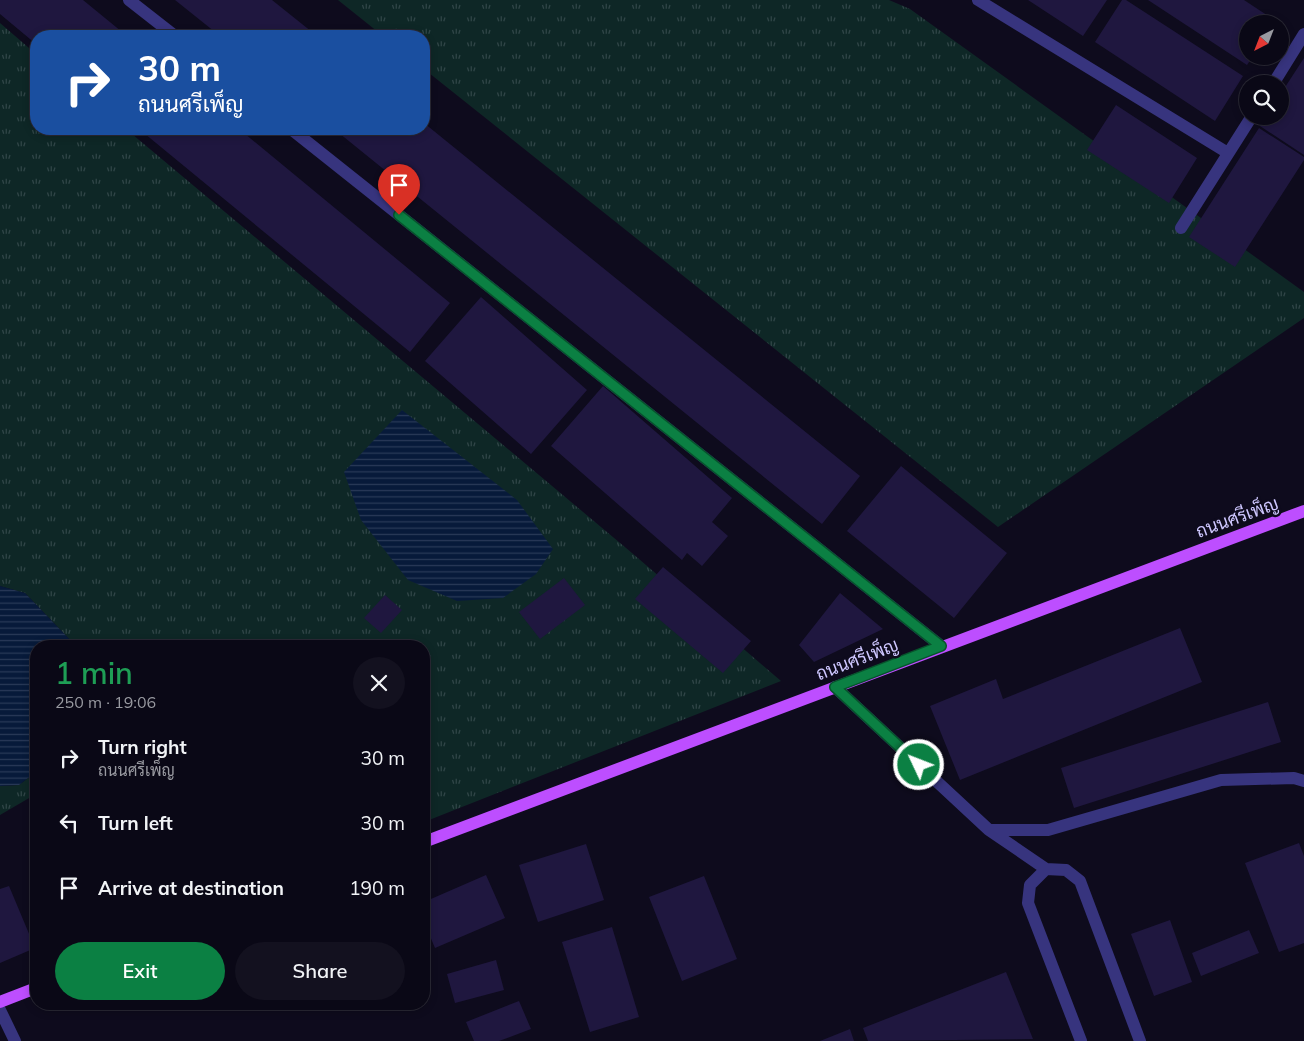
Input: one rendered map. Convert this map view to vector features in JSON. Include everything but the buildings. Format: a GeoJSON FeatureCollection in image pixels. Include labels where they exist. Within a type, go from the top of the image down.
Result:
{"type":"FeatureCollection","features":[{"type":"Feature","properties":{"kind":"main road","name":"ถนนศรีเพ็ญ"},"geometry":{"type":"LineString","coordinates":[[430,840],[1304,511]]}},
{"type":"Feature","properties":{"kind":"main road"},"geometry":{"type":"LineString","coordinates":[[0,1002],[30,990]]}},
{"type":"Feature","properties":{"kind":"street"},"geometry":{"type":"LineString","coordinates":[[129,0],[167,30]]}},
{"type":"Feature","properties":{"kind":"street"},"geometry":{"type":"LineString","coordinates":[[978,0],[1228,154]]}},
{"type":"Feature","properties":{"kind":"street"},"geometry":{"type":"LineString","coordinates":[[1278,75],[1304,34]]}},
{"type":"Feature","properties":{"kind":"street"},"geometry":{"type":"LineString","coordinates":[[1181,228],[1246,125]]}},
{"type":"Feature","properties":{"kind":"street"},"geometry":{"type":"LineString","coordinates":[[299,135],[941,646]]}},
{"type":"Feature","properties":{"kind":"street"},"geometry":{"type":"LineString","coordinates":[[835,687],[989,830],[1046,869],[1066,870],[1080,881],[1140,1041]]}},
{"type":"Feature","properties":{"kind":"street"},"geometry":{"type":"LineString","coordinates":[[989,830],[1048,830],[1221,780],[1294,778],[1304,781]]}},
{"type":"Feature","properties":{"kind":"street"},"geometry":{"type":"LineString","coordinates":[[1046,869],[1030,885],[1028,903],[1081,1041]]}},
{"type":"Feature","properties":{"kind":"street"},"geometry":{"type":"LineString","coordinates":[[0,1010],[15,1041]]}},
{"type":"Feature","properties":{"kind":"green space"},"geometry":{"type":"Polygon","coordinates":[[[338,0],[889,0],[910,9],[1304,292],[1304,318],[998,527],[430,74],[430,30],[376,30],[338,0]]]}},
{"type":"Feature","properties":{"kind":"green space"},"geometry":{"type":"Polygon","coordinates":[[[0,23],[30,49],[30,135],[133,135],[632,553],[781,681],[430,820],[430,640],[70,640],[25,593],[0,586],[0,23]]]}},
{"type":"Feature","properties":{"kind":"green space"},"geometry":{"type":"Polygon","coordinates":[[[30,777],[30,798],[0,815],[0,786],[19,785],[30,777]]]}},
{"type":"Feature","properties":{"kind":"water"},"geometry":{"type":"Polygon","coordinates":[[[402,410],[517,500],[553,549],[536,574],[503,598],[457,601],[408,580],[361,520],[344,472],[402,410]]]}},
{"type":"Feature","properties":{"kind":"water"},"geometry":{"type":"Polygon","coordinates":[[[0,586],[25,593],[70,640],[30,640],[30,777],[19,785],[0,786],[0,586]]]}},
{"type":"Feature","properties":{"kind":"route"},"geometry":{"type":"LineString","coordinates":[[399,215],[941,646],[835,687],[919,765]]}}]}
